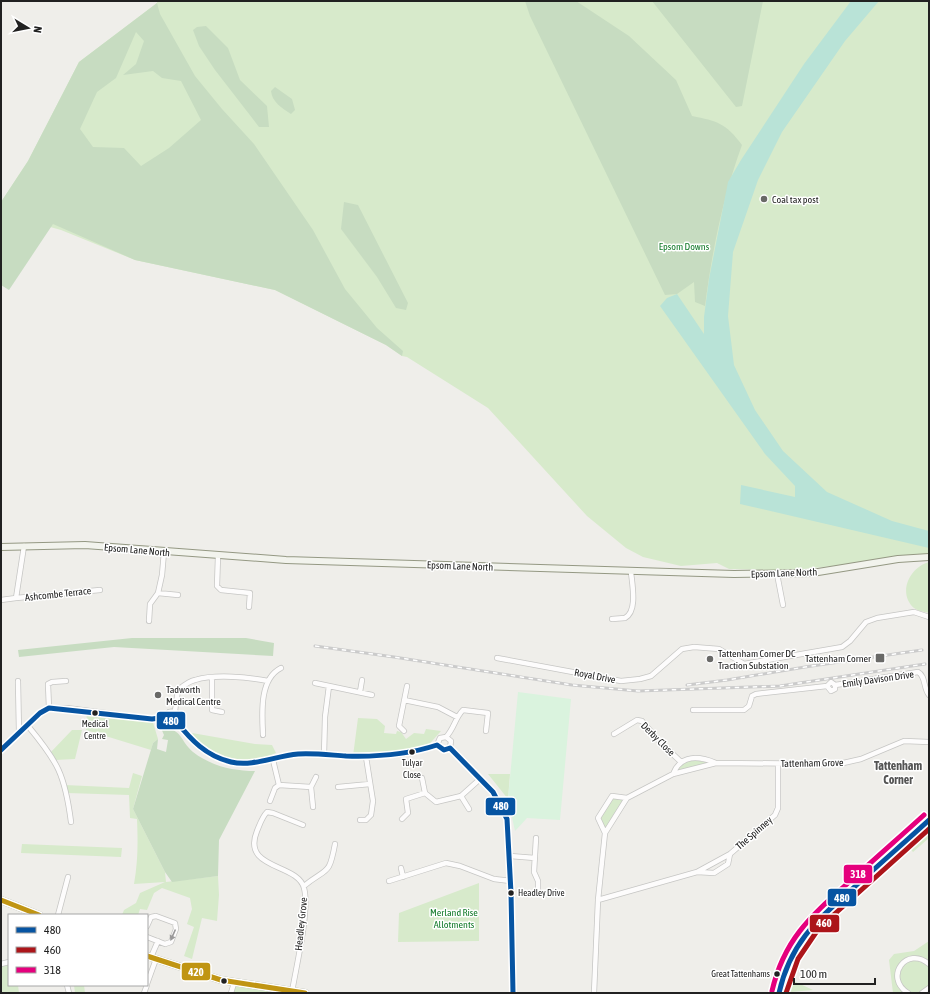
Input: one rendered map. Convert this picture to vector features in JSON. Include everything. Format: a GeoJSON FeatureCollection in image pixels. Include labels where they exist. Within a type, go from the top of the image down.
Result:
{"type":"FeatureCollection","features":[{"type":"Feature","properties":{"kind":"main road","name":"Epsom Lane North"},"geometry":{"type":"LineString","coordinates":[[1,547],[85,545],[218,556],[328,562],[631,572],[777,574],[812,573],[919,557],[929,557]]}},
{"type":"Feature","properties":{"kind":"main road"},"geometry":{"type":"LineString","coordinates":[[779,993],[781,981],[792,953],[801,938],[814,923],[929,820]]}},
{"type":"Feature","properties":{"kind":"main road"},"geometry":{"type":"LineString","coordinates":[[1,900],[36,914]]}},
{"type":"Feature","properties":{"kind":"main road"},"geometry":{"type":"LineString","coordinates":[[151,958],[234,983],[305,993]]}},
{"type":"Feature","properties":{"kind":"street"},"geometry":{"type":"LineString","coordinates":[[16,598],[24,546]]}},
{"type":"Feature","properties":{"kind":"street"},"geometry":{"type":"LineString","coordinates":[[149,621],[150,604],[158,593],[162,575],[164,552]]}},
{"type":"Feature","properties":{"kind":"street"},"geometry":{"type":"LineString","coordinates":[[218,556],[216,586],[221,590],[250,593],[250,607]]}},
{"type":"Feature","properties":{"kind":"street"},"geometry":{"type":"LineString","coordinates":[[612,619],[625,618],[631,611],[631,572]]}},
{"type":"Feature","properties":{"kind":"street"},"geometry":{"type":"LineString","coordinates":[[777,574],[783,605]]}},
{"type":"Feature","properties":{"kind":"street","name":"Ashcombe Terrace"},"geometry":{"type":"LineString","coordinates":[[1,600],[100,590]]}},
{"type":"Feature","properties":{"kind":"street"},"geometry":{"type":"LineString","coordinates":[[158,593],[178,595]]}},
{"type":"Feature","properties":{"kind":"street","name":"Royal Drive"},"geometry":{"type":"LineString","coordinates":[[497,658],[621,681],[651,676],[682,650],[694,647],[719,648],[744,664],[842,647],[850,641],[866,622],[877,618],[914,612],[929,617]]}},
{"type":"Feature","properties":{"kind":"street"},"geometry":{"type":"LineString","coordinates":[[263,735],[262,708],[268,681],[276,670],[282,668]]}},
{"type":"Feature","properties":{"kind":"street","name":"Emily Davison Drive"},"geometry":{"type":"LineString","coordinates":[[692,710],[744,710],[749,706],[752,696],[756,694],[827,686],[831,691],[835,689],[836,685],[918,672],[923,677],[926,692],[929,695]]}},
{"type":"Feature","properties":{"kind":"street"},"geometry":{"type":"LineString","coordinates":[[176,720],[179,715],[175,710],[178,690],[194,680],[212,678],[254,678],[268,681]]}},
{"type":"Feature","properties":{"kind":"street"},"geometry":{"type":"LineString","coordinates":[[212,678],[212,710],[222,712]]}},
{"type":"Feature","properties":{"kind":"street"},"geometry":{"type":"LineString","coordinates":[[18,680],[19,733]]}},
{"type":"Feature","properties":{"kind":"street"},"geometry":{"type":"LineString","coordinates":[[360,692],[362,680]]}},
{"type":"Feature","properties":{"kind":"street"},"geometry":{"type":"LineString","coordinates":[[49,708],[48,684],[52,682],[66,681]]}},
{"type":"Feature","properties":{"kind":"street"},"geometry":{"type":"LineString","coordinates":[[315,683],[372,695]]}},
{"type":"Feature","properties":{"kind":"street"},"geometry":{"type":"LineString","coordinates":[[324,755],[325,717],[329,686]]}},
{"type":"Feature","properties":{"kind":"street"},"geometry":{"type":"LineString","coordinates":[[404,731],[398,726],[407,686]]}},
{"type":"Feature","properties":{"kind":"street"},"geometry":{"type":"LineString","coordinates":[[404,700],[438,707],[457,718]]}},
{"type":"Feature","properties":{"kind":"street"},"geometry":{"type":"LineString","coordinates":[[1,750],[40,714],[49,708],[67,708],[152,719],[167,717],[171,721],[176,720]]}},
{"type":"Feature","properties":{"kind":"street"},"geometry":{"type":"LineString","coordinates":[[167,717],[169,712],[175,710]]}},
{"type":"Feature","properties":{"kind":"street"},"geometry":{"type":"LineString","coordinates":[[176,720],[193,744],[207,753],[222,759],[248,764],[273,760],[291,755],[366,757],[413,753],[437,745],[440,738],[446,737],[452,731],[457,718],[463,710],[488,713],[486,731]]}},
{"type":"Feature","properties":{"kind":"street","name":"Derby Close"},"geometry":{"type":"LineString","coordinates":[[614,734],[637,720],[642,721],[658,741],[681,762]]}},
{"type":"Feature","properties":{"kind":"street"},"geometry":{"type":"LineString","coordinates":[[28,726],[48,750],[60,771],[67,793],[71,822]]}},
{"type":"Feature","properties":{"kind":"street"},"geometry":{"type":"LineString","coordinates":[[446,737],[451,741],[450,748]]}},
{"type":"Feature","properties":{"kind":"street","name":"Tattenham Grove"},"geometry":{"type":"LineString","coordinates":[[604,833],[627,798],[673,774],[716,763],[839,764],[861,759],[904,741],[929,742]]}},
{"type":"Feature","properties":{"kind":"street"},"geometry":{"type":"LineString","coordinates":[[437,745],[444,750],[450,748]]}},
{"type":"Feature","properties":{"kind":"street"},"geometry":{"type":"LineString","coordinates":[[450,748],[492,792],[504,812],[507,824],[510,856],[513,993]]}},
{"type":"Feature","properties":{"kind":"street"},"geometry":{"type":"LineString","coordinates":[[360,820],[366,820],[371,815],[373,801],[366,757]]}},
{"type":"Feature","properties":{"kind":"street","name":"Tattenham Grove"},"geometry":{"type":"LineString","coordinates":[[673,774],[681,762],[692,758],[703,758],[716,763]]}},
{"type":"Feature","properties":{"kind":"street"},"geometry":{"type":"LineString","coordinates":[[273,760],[279,785]]}},
{"type":"Feature","properties":{"kind":"street","name":"The Spinney"},"geometry":{"type":"LineString","coordinates":[[598,900],[697,872],[730,854],[775,816],[778,808],[778,764]]}},
{"type":"Feature","properties":{"kind":"street"},"geometry":{"type":"LineString","coordinates":[[313,807],[311,787],[316,777]]}},
{"type":"Feature","properties":{"kind":"street"},"geometry":{"type":"LineString","coordinates":[[422,778],[425,792],[436,802],[460,796],[480,779]]}},
{"type":"Feature","properties":{"kind":"street"},"geometry":{"type":"LineString","coordinates":[[338,787],[370,784]]}},
{"type":"Feature","properties":{"kind":"street"},"geometry":{"type":"LineString","coordinates":[[270,801],[275,788],[279,785],[311,787]]}},
{"type":"Feature","properties":{"kind":"street"},"geometry":{"type":"LineString","coordinates":[[402,819],[408,813],[406,799],[425,792]]}},
{"type":"Feature","properties":{"kind":"street"},"geometry":{"type":"LineString","coordinates":[[460,796],[469,809]]}},
{"type":"Feature","properties":{"kind":"street","name":"Tattenham Grove"},"geometry":{"type":"LineString","coordinates":[[594,993],[598,900],[604,833],[598,818],[612,796],[627,798]]}},
{"type":"Feature","properties":{"kind":"street","name":"Headley Grove"},"geometry":{"type":"LineString","coordinates":[[292,992],[305,906],[304,886],[293,875],[261,858],[255,849],[256,835],[267,812],[303,825]]}},
{"type":"Feature","properties":{"kind":"street"},"geometry":{"type":"LineString","coordinates":[[536,838],[534,872],[538,881],[538,892]]}},
{"type":"Feature","properties":{"kind":"street"},"geometry":{"type":"LineString","coordinates":[[304,886],[327,871],[331,864],[335,844]]}},
{"type":"Feature","properties":{"kind":"street","name":"The Spinney"},"geometry":{"type":"LineString","coordinates":[[697,872],[714,873],[728,864],[730,854]]}},
{"type":"Feature","properties":{"kind":"street"},"geometry":{"type":"LineString","coordinates":[[510,856],[535,858]]}},
{"type":"Feature","properties":{"kind":"street"},"geometry":{"type":"LineString","coordinates":[[389,881],[446,863],[460,866],[494,879],[511,881]]}},
{"type":"Feature","properties":{"kind":"street"},"geometry":{"type":"LineString","coordinates":[[401,868],[403,877]]}},
{"type":"Feature","properties":{"kind":"street"},"geometry":{"type":"LineString","coordinates":[[58,914],[68,877]]}},
{"type":"Feature","properties":{"kind":"street"},"geometry":{"type":"LineString","coordinates":[[148,924],[151,917],[156,916],[175,923],[176,929],[171,942],[165,944],[148,936]]}},
{"type":"Feature","properties":{"kind":"street"},"geometry":{"type":"LineString","coordinates":[[148,978],[151,958],[158,941]]}},
{"type":"Feature","properties":{"kind":"street"},"geometry":{"type":"LineString","coordinates":[[908,993],[899,985],[897,978],[899,968],[907,960],[913,958],[924,960],[929,964]]}},
{"type":"Feature","properties":{"kind":"street"},"geometry":{"type":"LineString","coordinates":[[232,993],[234,983]]}},
{"type":"Feature","properties":{"kind":"street"},"geometry":{"type":"LineString","coordinates":[[922,993],[929,988]]}},
{"type":"Feature","properties":{"kind":"green space","name":"Epsom Downs"},"geometry":{"type":"Polygon","coordinates":[[[157,1],[929,1],[929,558],[919,557],[803,569],[773,570],[729,569],[717,563],[681,566],[643,557],[626,548],[587,516],[488,408],[386,345],[275,290],[135,260],[61,230],[29,221],[1,202],[28,161],[79,62],[157,3],[157,1]]]}},
{"type":"Feature","properties":{"kind":"green space"},"geometry":{"type":"Polygon","coordinates":[[[525,1],[576,1],[629,36],[676,80],[692,116],[715,122],[726,127],[742,145],[729,184],[719,224],[705,306],[695,302],[694,282],[677,294],[665,295],[530,16],[525,1]]]}},
{"type":"Feature","properties":{"kind":"green space"},"geometry":{"type":"Polygon","coordinates":[[[652,1],[763,1],[742,106],[736,107],[652,1]]]}},
{"type":"Feature","properties":{"kind":"green space","name":"Epsom Downs"},"geometry":{"type":"Polygon","coordinates":[[[851,1],[879,1],[845,41],[782,132],[758,180],[733,252],[728,316],[734,365],[755,410],[783,451],[827,492],[892,521],[929,531],[929,548],[740,504],[741,485],[795,497],[795,486],[765,454],[660,306],[667,298],[677,294],[704,334],[704,317],[709,279],[728,182],[804,64],[851,1]]]}},
{"type":"Feature","properties":{"kind":"green space"},"geometry":{"type":"Polygon","coordinates":[[[157,3],[160,14],[195,76],[222,109],[254,144],[313,230],[345,289],[377,328],[403,351],[402,356],[386,345],[275,290],[135,260],[53,224],[9,290],[1,285],[1,202],[28,161],[79,62],[157,3]],[[136,32],[116,78],[97,92],[80,129],[93,147],[124,148],[141,166],[169,148],[201,120],[181,81],[162,78],[153,71],[123,75],[136,64],[144,41],[136,32]]]}},
{"type":"Feature","properties":{"kind":"green space"},"geometry":{"type":"Polygon","coordinates":[[[206,26],[228,48],[240,80],[267,106],[269,127],[259,127],[215,70],[199,46],[193,30],[197,27],[206,26]]]}},
{"type":"Feature","properties":{"kind":"green space"},"geometry":{"type":"Polygon","coordinates":[[[275,87],[292,99],[295,110],[291,114],[273,98],[271,91],[275,87]]]}},
{"type":"Feature","properties":{"kind":"green space"},"geometry":{"type":"Polygon","coordinates":[[[344,202],[358,205],[408,303],[406,310],[396,308],[377,277],[341,229],[344,202]]]}},
{"type":"Feature","properties":{"kind":"green space"},"geometry":{"type":"Polygon","coordinates":[[[929,562],[929,613],[919,611],[914,608],[906,595],[906,588],[911,575],[916,569],[929,562]]]}},
{"type":"Feature","properties":{"kind":"green space"},"geometry":{"type":"Polygon","coordinates":[[[132,638],[246,638],[274,643],[273,656],[114,647],[19,657],[18,650],[132,638]]]}},
{"type":"Feature","properties":{"kind":"green space"},"geometry":{"type":"Polygon","coordinates":[[[518,692],[571,699],[560,820],[527,818],[515,831],[508,799],[518,692]]]}},
{"type":"Feature","properties":{"kind":"green space"},"geometry":{"type":"Polygon","coordinates":[[[87,711],[152,719],[158,739],[153,743],[151,750],[86,730],[87,711]]]}},
{"type":"Feature","properties":{"kind":"green space"},"geometry":{"type":"Polygon","coordinates":[[[358,718],[377,719],[385,726],[384,733],[396,734],[397,731],[401,732],[406,739],[414,733],[424,734],[426,729],[441,731],[425,749],[413,753],[353,756],[358,718]]]}},
{"type":"Feature","properties":{"kind":"green space"},"geometry":{"type":"Polygon","coordinates":[[[160,726],[173,730],[193,752],[207,761],[230,769],[255,771],[219,840],[218,876],[172,882],[165,872],[133,809],[153,743],[158,739],[157,749],[166,752],[168,740],[162,739],[164,735],[160,726]]]}},
{"type":"Feature","properties":{"kind":"green space"},"geometry":{"type":"Polygon","coordinates":[[[72,730],[82,730],[75,759],[55,760],[50,753],[72,730]]]}},
{"type":"Feature","properties":{"kind":"green space"},"geometry":{"type":"Polygon","coordinates":[[[192,733],[255,744],[272,745],[276,753],[254,759],[230,758],[218,755],[208,750],[192,733]]]}},
{"type":"Feature","properties":{"kind":"green space"},"geometry":{"type":"Polygon","coordinates":[[[692,758],[716,763],[673,774],[675,768],[692,758]]]}},
{"type":"Feature","properties":{"kind":"green space"},"geometry":{"type":"Polygon","coordinates":[[[133,773],[142,776],[133,809],[165,872],[166,882],[218,876],[219,895],[217,921],[202,918],[192,959],[184,956],[194,927],[187,924],[192,909],[190,898],[162,888],[154,893],[147,910],[140,909],[138,914],[122,914],[124,910],[136,903],[140,893],[165,882],[134,884],[138,836],[137,819],[130,818],[129,795],[67,793],[65,785],[129,788],[133,773]]]}},
{"type":"Feature","properties":{"kind":"green space"},"geometry":{"type":"Polygon","coordinates":[[[488,774],[510,774],[508,799],[488,774]]]}},
{"type":"Feature","properties":{"kind":"green space"},"geometry":{"type":"Polygon","coordinates":[[[612,796],[627,798],[605,833],[598,818],[612,796]]]}},
{"type":"Feature","properties":{"kind":"green space"},"geometry":{"type":"Polygon","coordinates":[[[929,828],[929,838],[913,852],[908,846],[929,828]]]}},
{"type":"Feature","properties":{"kind":"green space"},"geometry":{"type":"Polygon","coordinates":[[[22,844],[122,848],[121,857],[21,853],[22,844]]]}},
{"type":"Feature","properties":{"kind":"green space","name":"Merland Rise Allotments"},"geometry":{"type":"Polygon","coordinates":[[[479,883],[479,941],[398,942],[399,913],[479,883]]]}},
{"type":"Feature","properties":{"kind":"green space"},"geometry":{"type":"Polygon","coordinates":[[[929,941],[929,993],[893,993],[889,960],[894,954],[914,951],[929,941]]]}},
{"type":"Feature","properties":{"kind":"green space"},"geometry":{"type":"Polygon","coordinates":[[[1,964],[8,964],[8,986],[18,986],[19,993],[1,993],[1,964]]]}},
{"type":"Feature","properties":{"kind":"green space"},"geometry":{"type":"Polygon","coordinates":[[[783,976],[813,990],[779,993],[783,976]]]}},
{"type":"Feature","properties":{"kind":"green space"},"geometry":{"type":"Polygon","coordinates":[[[234,983],[268,988],[268,993],[231,993],[234,983]]]}},
{"type":"Feature","properties":{"kind":"green space"},"geometry":{"type":"Polygon","coordinates":[[[74,986],[84,986],[85,993],[75,993],[74,986]]]}},
{"type":"Feature","properties":{"kind":"railway"},"geometry":{"type":"LineString","coordinates":[[315,646],[572,685],[638,691],[780,686],[925,664]]}},
{"type":"Feature","properties":{"kind":"railway"},"geometry":{"type":"LineString","coordinates":[[687,685],[922,650]]}},
{"type":"Feature","properties":{"kind":"transit line","name":"480"},"geometry":{"type":"LineString","coordinates":[[1,750],[40,713],[49,708],[152,719],[167,717],[171,721],[176,721],[193,741],[214,756],[239,763],[256,762],[298,754],[370,756],[392,755],[437,745],[444,750],[450,748],[493,792],[507,819],[511,893],[513,993]]}},
{"type":"Feature","properties":{"kind":"transit line","name":"318"},"geometry":{"type":"LineString","coordinates":[[772,991],[785,954],[794,939],[815,913],[924,815]]}},
{"type":"Feature","properties":{"kind":"transit line","name":"480"},"geometry":{"type":"LineString","coordinates":[[779,993],[784,974],[791,958],[809,930],[820,918],[929,820]]}},
{"type":"Feature","properties":{"kind":"transit line","name":"460"},"geometry":{"type":"LineString","coordinates":[[786,993],[798,959],[819,928],[929,829]]}},
{"type":"Feature","properties":{"kind":"transit line","name":"420"},"geometry":{"type":"LineString","coordinates":[[1,900],[36,914]]}},
{"type":"Feature","properties":{"kind":"transit line","name":"420"},"geometry":{"type":"LineString","coordinates":[[148,956],[221,980],[305,993]]}},
{"type":"Feature","properties":{"kind":"place","name":"Coal tax post"},"geometry":{"type":"Point","coordinates":[764,199]}},
{"type":"Feature","properties":{"kind":"place","name":"Tattenham Corner"},"geometry":{"type":"Point","coordinates":[880,658]}},
{"type":"Feature","properties":{"kind":"place","name":"Tattenham Corner DC Traction Substation"},"geometry":{"type":"Point","coordinates":[710,659]}},
{"type":"Feature","properties":{"kind":"place","name":"Tadworth Medical Centre"},"geometry":{"type":"Point","coordinates":[158,695]}},
{"type":"Feature","properties":{"kind":"place","name":"Medical Centre"},"geometry":{"type":"Point","coordinates":[95,713]}},
{"type":"Feature","properties":{"kind":"place","name":"Tulyar Close"},"geometry":{"type":"Point","coordinates":[412,752]}},
{"type":"Feature","properties":{"kind":"place","name":"Headley Drive"},"geometry":{"type":"Point","coordinates":[511,893]}},
{"type":"Feature","properties":{"kind":"place","name":"Great Tattenhams"},"geometry":{"type":"Point","coordinates":[777,974]}},
{"type":"Feature","properties":{"kind":"district","name":"Tattenham Corner"},"geometry":{"type":"Point","coordinates":[898,773]}}]}
